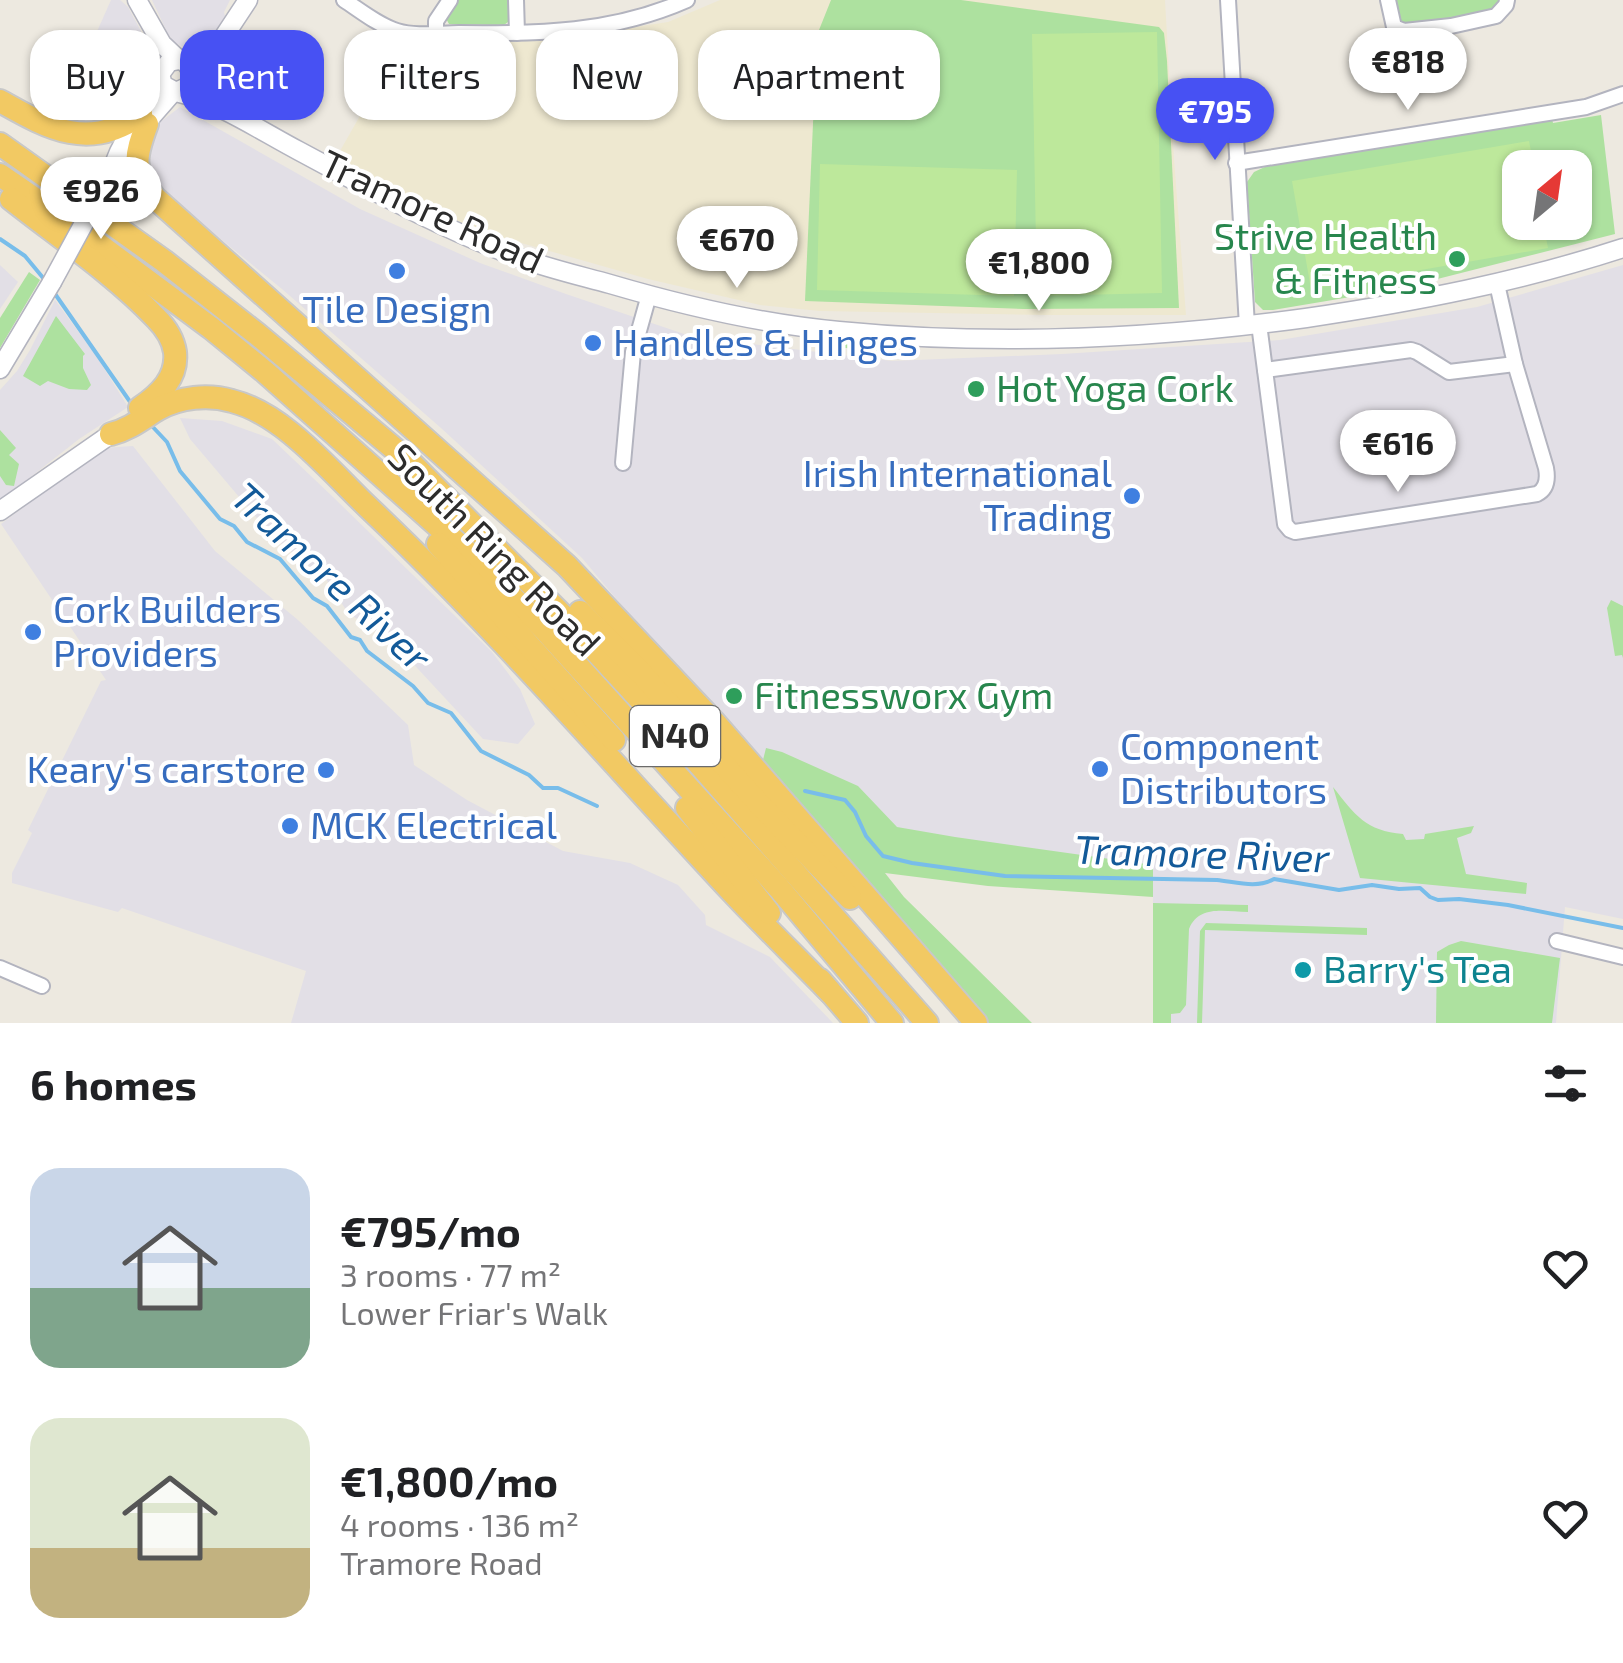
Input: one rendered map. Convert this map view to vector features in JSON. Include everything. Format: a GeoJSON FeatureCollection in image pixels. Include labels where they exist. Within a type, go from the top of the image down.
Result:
{"type":"FeatureCollection","features":[{"type":"Feature","properties":{"kind":"highway"},"geometry":{"type":"LineString","coordinates":[[0,101],[30,117]]}},
{"type":"Feature","properties":{"kind":"highway"},"geometry":{"type":"LineString","coordinates":[[35,120],[73,134],[105,132],[141,120]]}},
{"type":"Feature","properties":{"kind":"highway"},"geometry":{"type":"LineString","coordinates":[[144,120],[136,160],[141,178],[155,198],[567,566],[727,737],[976,1023]]}},
{"type":"Feature","properties":{"kind":"highway","name":"South Ring Road"},"geometry":{"type":"LineString","coordinates":[[0,144],[164,261],[409,460],[570,622],[686,748],[927,1023]]}},
{"type":"Feature","properties":{"kind":"highway","name":"South Ring Road"},"geometry":{"type":"LineString","coordinates":[[0,175],[155,285],[265,372],[465,550],[546,631],[779,888],[892,1023]]}},
{"type":"Feature","properties":{"kind":"highway"},"geometry":{"type":"LineString","coordinates":[[0,191],[157,318],[168,333],[175,365],[168,381],[157,396],[120,422],[111,434]]}},
{"type":"Feature","properties":{"kind":"highway"},"geometry":{"type":"LineString","coordinates":[[265,372],[453,559],[592,714],[857,1023]]}},
{"type":"Feature","properties":{"kind":"highway"},"geometry":{"type":"LineString","coordinates":[[111,434],[127,430],[161,408],[197,398],[220,398],[242,404],[283,428],[399,536],[496,634],[736,896],[830,992]]}},
{"type":"Feature","properties":{"kind":"highway"},"geometry":{"type":"LineString","coordinates":[[409,460],[564,596],[628,660],[962,1023]]}},
{"type":"Feature","properties":{"kind":"highway"},"geometry":{"type":"LineString","coordinates":[[380,474],[644,755],[728,858],[812,971]]}},
{"type":"Feature","properties":{"kind":"street","name":"Tramore Road"},"geometry":{"type":"LineString","coordinates":[[137,0],[162,44],[180,62]]}},
{"type":"Feature","properties":{"kind":"street"},"geometry":{"type":"LineString","coordinates":[[229,30],[248,0]]}},
{"type":"Feature","properties":{"kind":"street"},"geometry":{"type":"LineString","coordinates":[[344,0],[396,30]]}},
{"type":"Feature","properties":{"kind":"street"},"geometry":{"type":"LineString","coordinates":[[436,30],[436,21],[450,0]]}},
{"type":"Feature","properties":{"kind":"street"},"geometry":{"type":"LineString","coordinates":[[516,0],[517,32],[569,32],[628,20],[687,0]]}},
{"type":"Feature","properties":{"kind":"street"},"geometry":{"type":"LineString","coordinates":[[628,0],[628,20]]}},
{"type":"Feature","properties":{"kind":"street"},"geometry":{"type":"LineString","coordinates":[[1228,0],[1236,163],[1253,325],[1266,370],[1286,524],[1290,530],[1543,491],[1546,468],[1515,364],[1497,284]]}},
{"type":"Feature","properties":{"kind":"street"},"geometry":{"type":"LineString","coordinates":[[1388,0],[1394,27],[1404,31],[1496,16],[1507,0]]}},
{"type":"Feature","properties":{"kind":"street","name":"Tramore Road"},"geometry":{"type":"LineString","coordinates":[[147,20],[161,72]]}},
{"type":"Feature","properties":{"kind":"street"},"geometry":{"type":"LineString","coordinates":[[174,92],[163,86],[161,72],[169,62],[180,66]]}},
{"type":"Feature","properties":{"kind":"street"},"geometry":{"type":"LineString","coordinates":[[160,105],[180,90]]}},
{"type":"Feature","properties":{"kind":"street","name":"Tramore Road"},"geometry":{"type":"LineString","coordinates":[[174,92],[252,125],[388,198],[478,240],[551,268],[719,312],[838,331],[913,336],[1086,337],[1253,325],[1432,298],[1623,248]]}},
{"type":"Feature","properties":{"kind":"street"},"geometry":{"type":"LineString","coordinates":[[1236,163],[1586,106],[1623,94]]}},
{"type":"Feature","properties":{"kind":"street"},"geometry":{"type":"LineString","coordinates":[[0,369],[108,179],[126,157],[144,120]]}},
{"type":"Feature","properties":{"kind":"street","name":"Tramore Road"},"geometry":{"type":"LineString","coordinates":[[246,120],[252,125]]}},
{"type":"Feature","properties":{"kind":"street"},"geometry":{"type":"LineString","coordinates":[[624,464],[633,352],[648,296]]}},
{"type":"Feature","properties":{"kind":"street"},"geometry":{"type":"LineString","coordinates":[[1266,370],[1410,350],[1449,372],[1515,364]]}},
{"type":"Feature","properties":{"kind":"street"},"geometry":{"type":"LineString","coordinates":[[0,511],[111,434]]}},
{"type":"Feature","properties":{"kind":"street"},"geometry":{"type":"LineString","coordinates":[[1558,941],[1623,958]]}},
{"type":"Feature","properties":{"kind":"street"},"geometry":{"type":"LineString","coordinates":[[0,968],[42,986]]}},
{"type":"Feature","properties":{"kind":"shaded area"},"geometry":{"type":"Polygon","coordinates":[[[111,0],[120,0],[140,30],[98,30],[111,0]]]}},
{"type":"Feature","properties":{"kind":"shaded area"},"geometry":{"type":"Polygon","coordinates":[[[152,0],[230,0],[216,30],[180,30],[180,45],[168,34],[152,0]]]}},
{"type":"Feature","properties":{"kind":"shaded area"},"geometry":{"type":"Polygon","coordinates":[[[720,0],[1165,0],[1186,315],[820,311],[760,305],[648,279],[458,225],[336,158],[358,120],[516,120],[516,39],[536,39],[536,120],[678,120],[678,30],[615,30],[668,22],[720,0]]]}},
{"type":"Feature","properties":{"kind":"shaded area"},"geometry":{"type":"Polygon","coordinates":[[[180,107],[180,120],[203,120],[360,209],[480,263],[693,337],[892,361],[1280,340],[1477,307],[1623,265],[1623,919],[1565,907],[1556,1023],[1153,1023],[1153,866],[825,833],[680,675],[582,558],[282,289],[152,183],[146,163],[147,144],[159,123],[180,107]]]}},
{"type":"Feature","properties":{"kind":"shaded area"},"geometry":{"type":"Polygon","coordinates":[[[0,265],[18,282],[0,309],[0,265]]]}},
{"type":"Feature","properties":{"kind":"shaded area"},"geometry":{"type":"Polygon","coordinates":[[[55,300],[128,407],[79,439],[0,501],[0,390],[30,350],[55,300]]]}},
{"type":"Feature","properties":{"kind":"shaded area"},"geometry":{"type":"Polygon","coordinates":[[[180,418],[222,421],[272,439],[333,497],[492,652],[520,689],[535,724],[518,744],[483,739],[393,642],[348,613],[326,579],[273,537],[190,439],[180,418]]]}},
{"type":"Feature","properties":{"kind":"shaded area"},"geometry":{"type":"Polygon","coordinates":[[[133,446],[215,551],[298,620],[408,725],[414,765],[467,800],[563,851],[630,863],[678,885],[705,915],[706,925],[770,957],[833,1023],[291,1023],[306,971],[122,908],[118,912],[12,883],[12,873],[32,833],[28,830],[101,681],[106,680],[1,524],[103,448],[133,446]]]}},
{"type":"Feature","properties":{"kind":"green space"},"geometry":{"type":"Polygon","coordinates":[[[455,0],[512,0],[512,19],[504,25],[449,24],[445,17],[455,0]]]}},
{"type":"Feature","properties":{"kind":"green space"},"geometry":{"type":"Polygon","coordinates":[[[831,0],[961,0],[1159,27],[1164,33],[1167,61],[1179,308],[1024,309],[805,301],[813,120],[940,120],[940,30],[819,30],[831,0]]]}},
{"type":"Feature","properties":{"kind":"green space"},"geometry":{"type":"Polygon","coordinates":[[[1393,0],[1499,0],[1491,12],[1407,25],[1396,20],[1393,0]]]}},
{"type":"Feature","properties":{"kind":"green space"},"geometry":{"type":"Polygon","coordinates":[[[1157,32],[1162,293],[1037,296],[1032,34],[1157,32]]]}},
{"type":"Feature","properties":{"kind":"green space"},"geometry":{"type":"Polygon","coordinates":[[[1601,115],[1615,234],[1592,240],[1592,150],[1502,150],[1502,240],[1591,240],[1398,289],[1273,310],[1263,310],[1255,302],[1247,182],[1254,172],[1269,165],[1552,119],[1553,123],[1601,115]]]}},
{"type":"Feature","properties":{"kind":"green space"},"geometry":{"type":"Polygon","coordinates":[[[1529,141],[1531,150],[1502,150],[1502,240],[1546,240],[1548,248],[1311,289],[1292,181],[1529,141]]]}},
{"type":"Feature","properties":{"kind":"green space"},"geometry":{"type":"Polygon","coordinates":[[[820,164],[1017,170],[1014,296],[817,290],[820,164]]]}},
{"type":"Feature","properties":{"kind":"green space"},"geometry":{"type":"Polygon","coordinates":[[[29,272],[40,280],[0,348],[0,318],[29,272]]]}},
{"type":"Feature","properties":{"kind":"green space"},"geometry":{"type":"Polygon","coordinates":[[[56,316],[85,354],[83,368],[91,385],[87,390],[69,389],[48,381],[40,386],[23,376],[56,316]]]}},
{"type":"Feature","properties":{"kind":"green space"},"geometry":{"type":"Polygon","coordinates":[[[826,339],[875,343],[898,354],[820,345],[826,339]]]}},
{"type":"Feature","properties":{"kind":"green space"},"geometry":{"type":"Polygon","coordinates":[[[0,430],[16,448],[9,455],[19,464],[14,486],[6,485],[0,476],[0,430]]]}},
{"type":"Feature","properties":{"kind":"green space"},"geometry":{"type":"Polygon","coordinates":[[[1611,600],[1623,606],[1623,658],[1615,656],[1607,608],[1611,600]]]}},
{"type":"Feature","properties":{"kind":"green space"},"geometry":{"type":"Polygon","coordinates":[[[766,748],[858,786],[897,827],[1153,865],[1153,897],[988,886],[885,873],[904,897],[1032,1023],[989,1023],[762,764],[766,748]]]}},
{"type":"Feature","properties":{"kind":"green space"},"geometry":{"type":"Polygon","coordinates":[[[1333,787],[1362,820],[1403,834],[1406,840],[1474,826],[1471,833],[1457,838],[1466,874],[1527,883],[1526,894],[1360,878],[1333,787]]]}},
{"type":"Feature","properties":{"kind":"green space"},"geometry":{"type":"Polygon","coordinates":[[[1153,903],[1248,905],[1248,912],[1214,911],[1194,921],[1189,929],[1186,1005],[1180,1013],[1171,1014],[1171,1023],[1153,1023],[1153,903]]]}},
{"type":"Feature","properties":{"kind":"green space"},"geometry":{"type":"Polygon","coordinates":[[[1206,923],[1367,928],[1367,935],[1205,930],[1202,1023],[1197,1023],[1200,931],[1206,923]]]}},
{"type":"Feature","properties":{"kind":"green space"},"geometry":{"type":"Polygon","coordinates":[[[1461,941],[1560,958],[1552,1023],[1436,1023],[1437,952],[1461,941]]]}},
{"type":"Feature","properties":{"kind":"waterway","name":"Tramore River"},"geometry":{"type":"LineString","coordinates":[[0,239],[25,256],[44,279]]}},
{"type":"Feature","properties":{"kind":"waterway","name":"Tramore River"},"geometry":{"type":"LineString","coordinates":[[53,291],[133,406]]}},
{"type":"Feature","properties":{"kind":"waterway","name":"Tramore River"},"geometry":{"type":"LineString","coordinates":[[150,424],[167,442],[180,471],[220,519],[234,526],[247,542],[280,559],[313,598],[327,606],[351,637],[360,640],[367,651],[413,686],[428,703],[451,713],[481,751],[529,775],[543,788],[558,788],[597,806]]}},
{"type":"Feature","properties":{"kind":"waterway","name":"Tramore River"},"geometry":{"type":"LineString","coordinates":[[805,791],[845,800],[883,856],[912,863],[1005,876],[1254,884],[1274,879],[1339,890],[1372,885],[1420,888],[1438,900],[1508,905],[1623,928]]}},
{"type":"Feature","properties":{"kind":"place","name":"Strive Health & Fitness"},"geometry":{"type":"Point","coordinates":[1457,259]}},
{"type":"Feature","properties":{"kind":"place","name":"Tile Design"},"geometry":{"type":"Point","coordinates":[397,271]}},
{"type":"Feature","properties":{"kind":"place","name":"Handles & Hinges"},"geometry":{"type":"Point","coordinates":[593,343]}},
{"type":"Feature","properties":{"kind":"place","name":"Hot Yoga Cork"},"geometry":{"type":"Point","coordinates":[976,389]}},
{"type":"Feature","properties":{"kind":"place","name":"Irish International Trading"},"geometry":{"type":"Point","coordinates":[1132,496]}},
{"type":"Feature","properties":{"kind":"place","name":"Cork Builders Providers"},"geometry":{"type":"Point","coordinates":[33,632]}},
{"type":"Feature","properties":{"kind":"place","name":"Fitnessworx Gym"},"geometry":{"type":"Point","coordinates":[734,696]}},
{"type":"Feature","properties":{"kind":"place","name":"Component Distributors"},"geometry":{"type":"Point","coordinates":[1100,769]}},
{"type":"Feature","properties":{"kind":"place","name":"Keary's carstore"},"geometry":{"type":"Point","coordinates":[326,770]}},
{"type":"Feature","properties":{"kind":"place","name":"MCK Electrical"},"geometry":{"type":"Point","coordinates":[290,826]}},
{"type":"Feature","properties":{"kind":"place","name":"Barry's Tea"},"geometry":{"type":"Point","coordinates":[1303,970]}}]}
